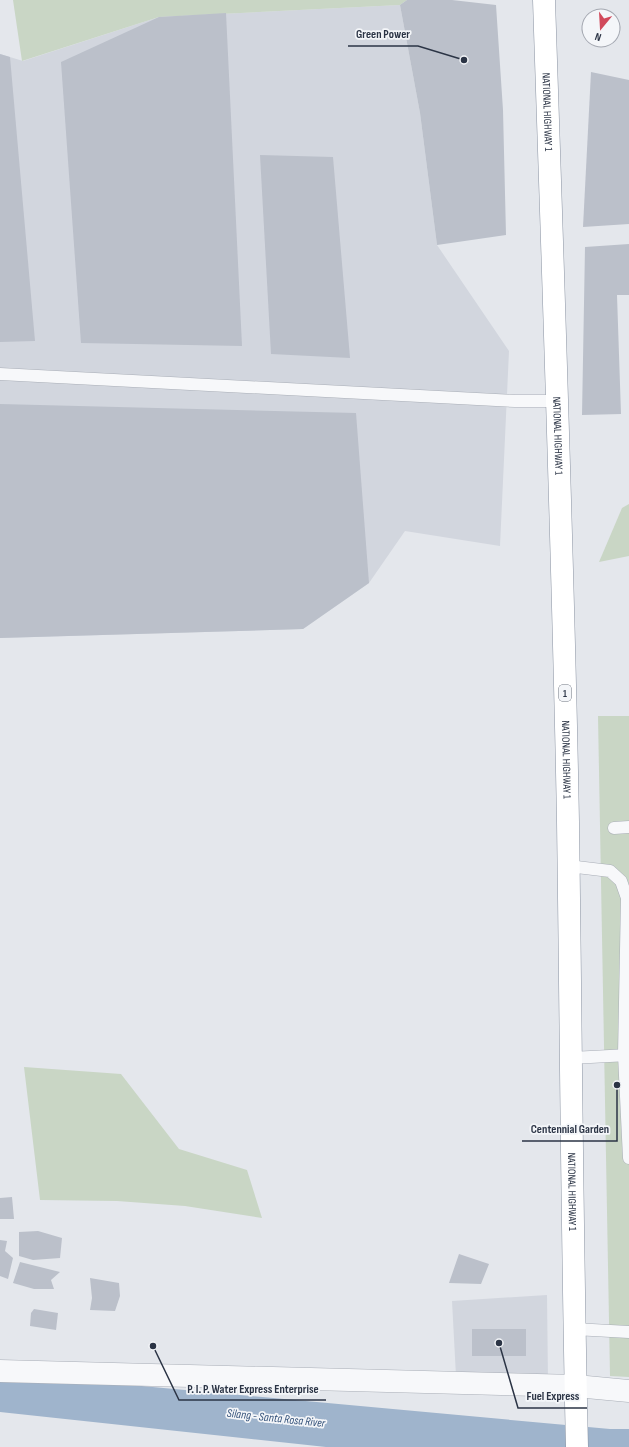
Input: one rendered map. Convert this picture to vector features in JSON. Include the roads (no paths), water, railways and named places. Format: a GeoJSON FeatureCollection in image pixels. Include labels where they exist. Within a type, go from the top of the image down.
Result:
{"type":"FeatureCollection","features":[{"type":"Feature","properties":{"kind":"highway","name":"NATIONAL HIGHWAY 1"},"geometry":{"type":"LineString","coordinates":[[544,0],[558,401],[568,866],[577,1447]]}},
{"type":"Feature","properties":{"kind":"street"},"geometry":{"type":"LineString","coordinates":[[0,1371],[629,1391]]}},
{"type":"Feature","properties":{"kind":"lane"},"geometry":{"type":"LineString","coordinates":[[0,374],[516,401],[558,401]]}},
{"type":"Feature","properties":{"kind":"lane"},"geometry":{"type":"LineString","coordinates":[[614,828],[629,827]]}},
{"type":"Feature","properties":{"kind":"lane"},"geometry":{"type":"LineString","coordinates":[[568,866],[610,871],[621,881],[627,898],[626,1055],[629,1158]]}},
{"type":"Feature","properties":{"kind":"lane"},"geometry":{"type":"LineString","coordinates":[[571,1058],[626,1055]]}},
{"type":"Feature","properties":{"kind":"lane"},"geometry":{"type":"LineString","coordinates":[[574,1329],[629,1332]]}},
{"type":"Feature","properties":{"kind":"water","name":"Silang - Santa Rosa River"},"geometry":{"type":"Polygon","coordinates":[[[0,1373],[610,1429],[629,1429],[629,1447],[326,1447],[0,1412],[0,1373]]]}},
{"type":"Feature","properties":{"kind":"place","name":"Green Power"},"geometry":{"type":"Point","coordinates":[464,60]}},
{"type":"Feature","properties":{"kind":"place","name":"Centennial Garden"},"geometry":{"type":"Point","coordinates":[617,1085]}},
{"type":"Feature","properties":{"kind":"place","name":"Fuel Express"},"geometry":{"type":"Point","coordinates":[499,1343]}},
{"type":"Feature","properties":{"kind":"place","name":"P. I. P. Water Express Enterprise"},"geometry":{"type":"Point","coordinates":[153,1346]}}]}
